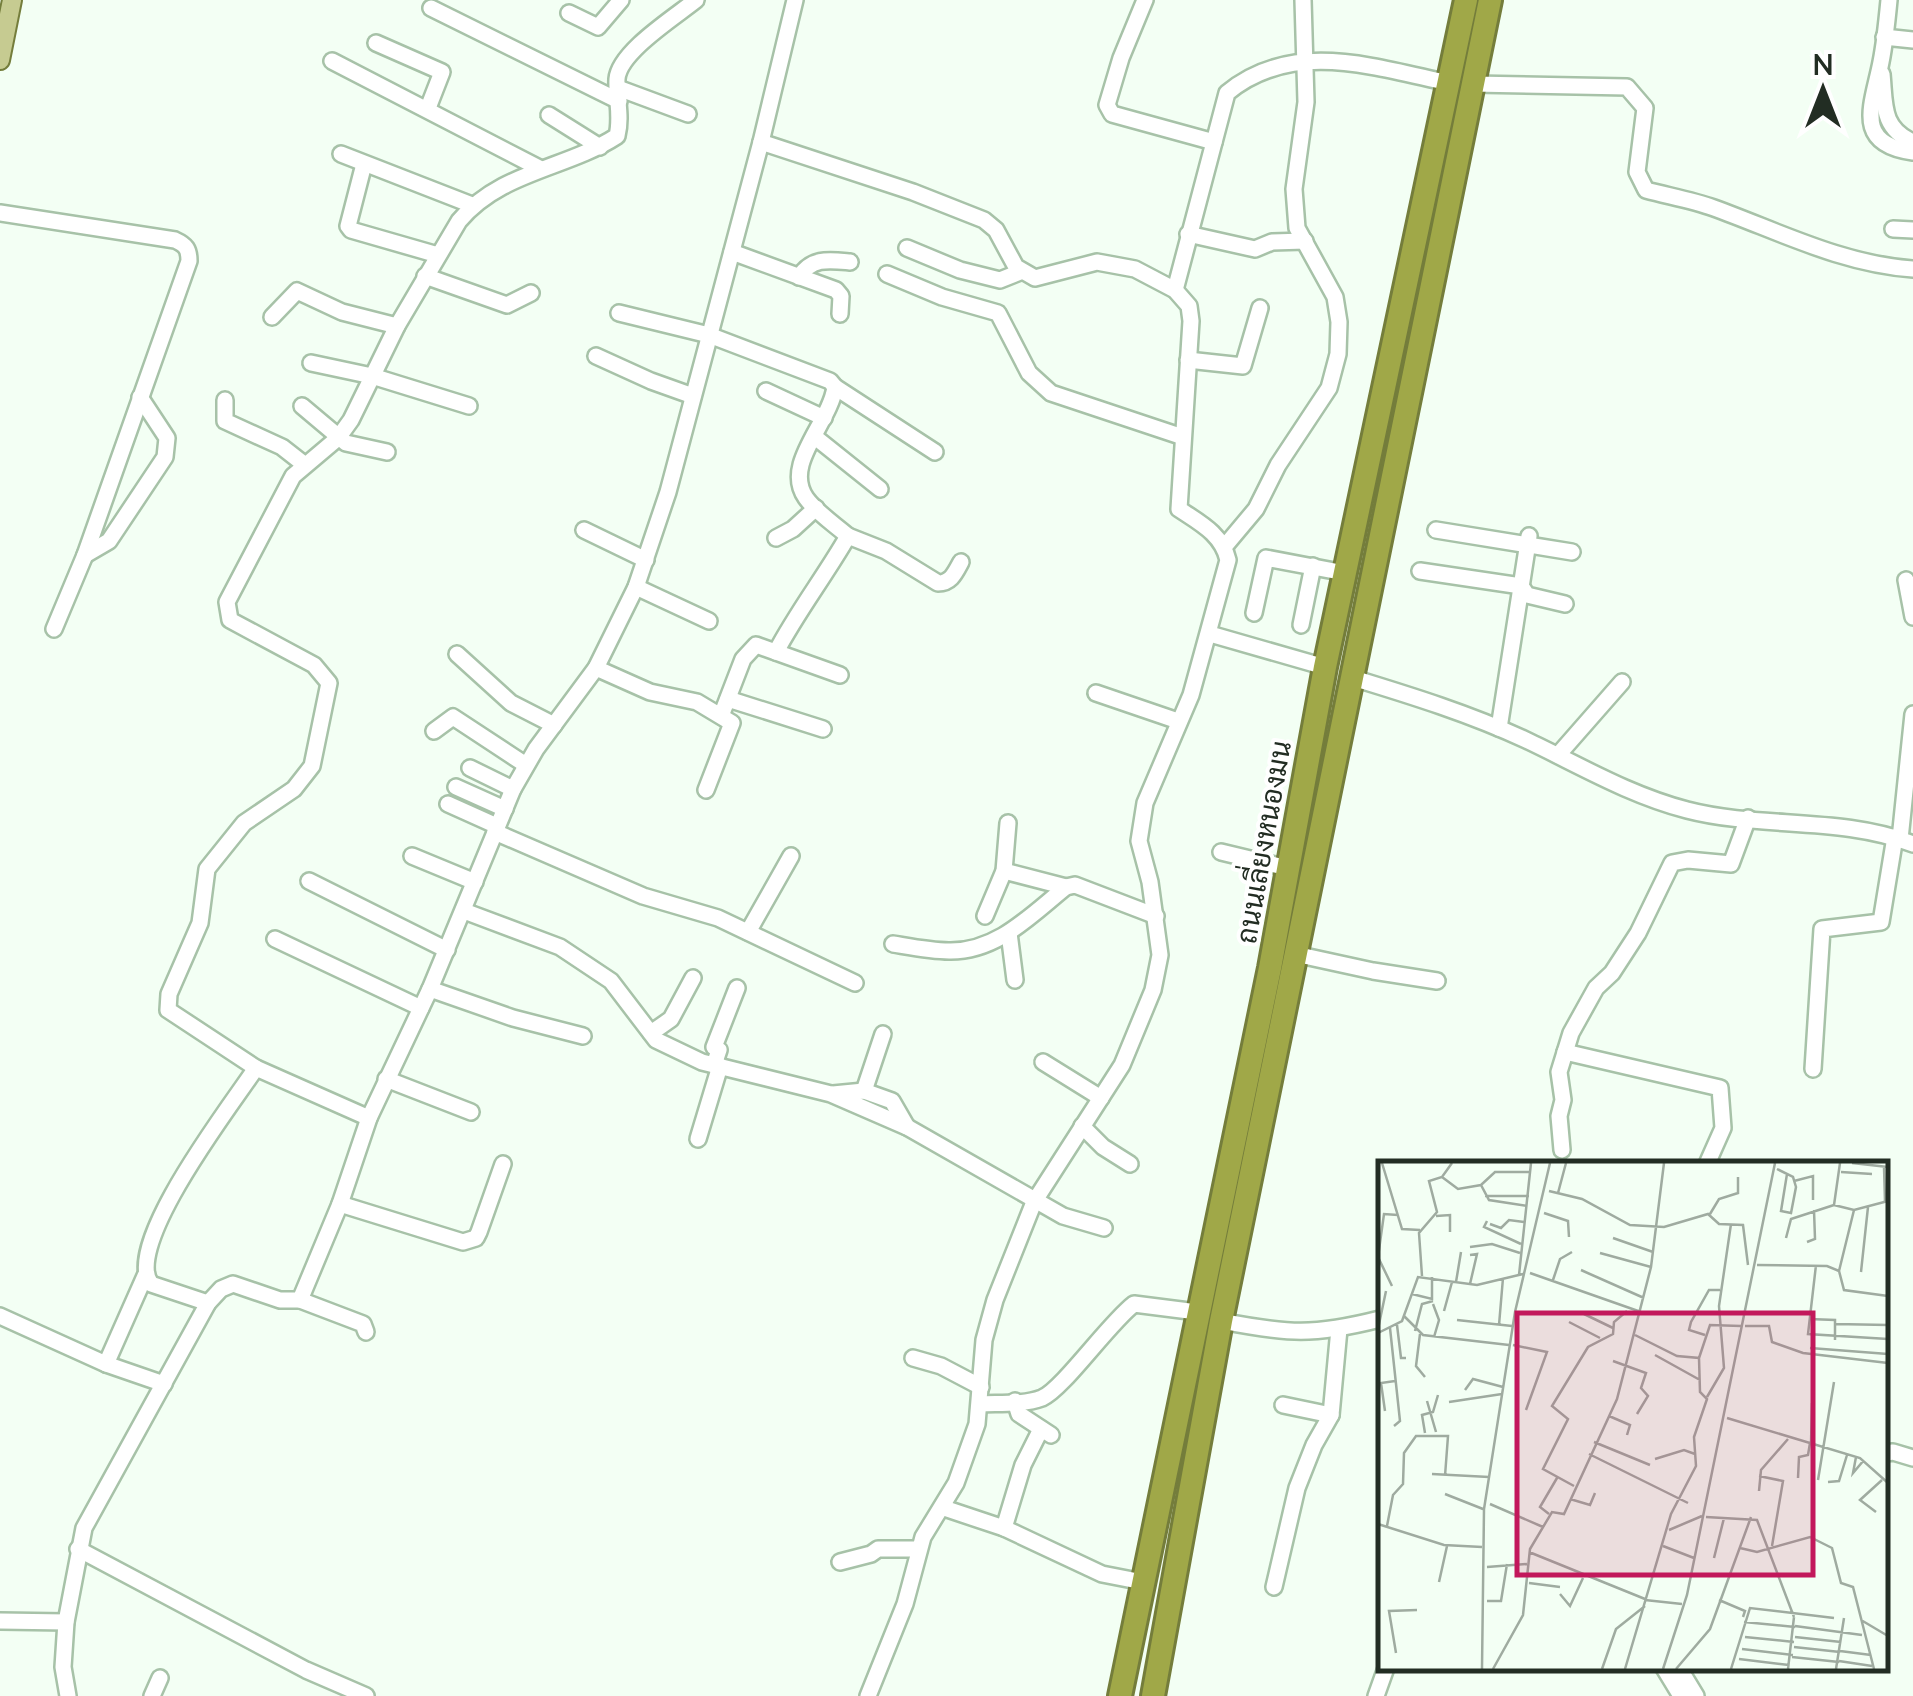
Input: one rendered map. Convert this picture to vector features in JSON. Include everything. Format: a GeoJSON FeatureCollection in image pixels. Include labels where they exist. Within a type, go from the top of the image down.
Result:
{"type":"FeatureCollection","features":[{"type":"Feature","properties":{"kind":"highway","name":"ถนนเลี่ยงหนองมน"},"geometry":{"type":"LineString","coordinates":[[1153,1696],[1221,1322],[1401,440],[1461,84],[1466,0]]}},
{"type":"Feature","properties":{"kind":"highway","name":"ถนนเลี่ยงหนองมน"},"geometry":{"type":"LineString","coordinates":[[1120,1696],[1375,434],[1461,84],[1490,0]]}},
{"type":"Feature","properties":{"kind":"highway"},"geometry":{"type":"LineString","coordinates":[[1375,434],[1401,440]]}},
{"type":"Feature","properties":{"kind":"highway"},"geometry":{"type":"LineString","coordinates":[[1132,1633],[1164,1639]]}},
{"type":"Feature","properties":{"kind":"main road"},"geometry":{"type":"LineString","coordinates":[[0,60],[12,0]]}},
{"type":"Feature","properties":{"kind":"street"},"geometry":{"type":"LineString","coordinates":[[569,13],[598,27],[621,0]]}},
{"type":"Feature","properties":{"kind":"street"},"geometry":{"type":"LineString","coordinates":[[369,1118],[256,1068],[168,1010],[169,994],[200,922],[208,869],[244,823],[294,789],[312,766],[329,683],[314,665],[230,620],[227,602],[293,476],[338,438],[351,420],[397,326],[472,205],[499,186],[617,136],[619,68],[624,58],[696,0]]}},
{"type":"Feature","properties":{"kind":"street"},"geometry":{"type":"LineString","coordinates":[[300,1300],[340,1204],[369,1118],[430,989],[513,790],[526,765],[596,668],[636,587],[693,396],[795,0]]}},
{"type":"Feature","properties":{"kind":"street"},"geometry":{"type":"LineString","coordinates":[[1145,0],[1108,105],[1112,114],[1214,142]]}},
{"type":"Feature","properties":{"kind":"street"},"geometry":{"type":"LineString","coordinates":[[1225,546],[1256,510],[1278,464],[1329,388],[1338,354],[1334,297],[1297,228],[1294,189],[1306,102],[1303,0]]}},
{"type":"Feature","properties":{"kind":"street"},"geometry":{"type":"LineString","coordinates":[[1889,0],[1881,65],[1870,104],[1873,130],[1888,147],[1913,152]]}},
{"type":"Feature","properties":{"kind":"street"},"geometry":{"type":"LineString","coordinates":[[431,8],[618,94],[688,114]]}},
{"type":"Feature","properties":{"kind":"street"},"geometry":{"type":"LineString","coordinates":[[1884,38],[1913,40]]}},
{"type":"Feature","properties":{"kind":"street"},"geometry":{"type":"LineString","coordinates":[[376,42],[442,72],[428,108]]}},
{"type":"Feature","properties":{"kind":"street"},"geometry":{"type":"LineString","coordinates":[[1175,290],[1227,93],[1246,77],[1304,60],[1380,68],[1461,84],[1627,87],[1645,108],[1637,172],[1646,190],[1709,206],[1845,259],[1913,269]]}},
{"type":"Feature","properties":{"kind":"street"},"geometry":{"type":"LineString","coordinates":[[332,61],[540,168]]}},
{"type":"Feature","properties":{"kind":"street"},"geometry":{"type":"LineString","coordinates":[[1881,65],[1884,116],[1898,134],[1913,142]]}},
{"type":"Feature","properties":{"kind":"street"},"geometry":{"type":"LineString","coordinates":[[549,114],[600,146]]}},
{"type":"Feature","properties":{"kind":"street"},"geometry":{"type":"LineString","coordinates":[[761,142],[984,220],[996,230],[1020,272],[1035,278],[1098,262],[1135,269],[1175,290],[1189,306],[1179,509],[1215,534],[1225,546],[1228,560],[1191,695],[1145,803],[1140,841],[1160,955],[1154,990],[1122,1065],[1034,1202],[995,1300],[984,1340],[978,1424],[944,1508],[922,1537],[905,1604],[868,1696]]}},
{"type":"Feature","properties":{"kind":"street"},"geometry":{"type":"LineString","coordinates":[[341,154],[472,205]]}},
{"type":"Feature","properties":{"kind":"street"},"geometry":{"type":"LineString","coordinates":[[364,164],[347,222],[351,230],[438,255]]}},
{"type":"Feature","properties":{"kind":"street"},"geometry":{"type":"LineString","coordinates":[[0,213],[175,240],[186,245],[189,261],[85,554],[54,629]]}},
{"type":"Feature","properties":{"kind":"street"},"geometry":{"type":"LineString","coordinates":[[1893,229],[1913,230]]}},
{"type":"Feature","properties":{"kind":"street"},"geometry":{"type":"LineString","coordinates":[[1188,234],[1255,249],[1272,242],[1304,241]]}},
{"type":"Feature","properties":{"kind":"street"},"geometry":{"type":"LineString","coordinates":[[907,248],[960,270],[1000,280],[1020,272]]}},
{"type":"Feature","properties":{"kind":"street"},"geometry":{"type":"LineString","coordinates":[[732,252],[836,290],[840,314]]}},
{"type":"Feature","properties":{"kind":"street"},"geometry":{"type":"LineString","coordinates":[[799,276],[806,266],[823,260],[850,262]]}},
{"type":"Feature","properties":{"kind":"street"},"geometry":{"type":"LineString","coordinates":[[887,274],[942,297],[998,313],[1029,374],[1051,393],[1184,436]]}},
{"type":"Feature","properties":{"kind":"street"},"geometry":{"type":"LineString","coordinates":[[426,276],[506,305],[531,293]]}},
{"type":"Feature","properties":{"kind":"street"},"geometry":{"type":"LineString","coordinates":[[272,317],[297,291],[342,312],[397,326]]}},
{"type":"Feature","properties":{"kind":"street"},"geometry":{"type":"LineString","coordinates":[[1188,360],[1244,366],[1260,308]]}},
{"type":"Feature","properties":{"kind":"street"},"geometry":{"type":"LineString","coordinates":[[620,312],[709,335],[830,381],[934,452]]}},
{"type":"Feature","properties":{"kind":"street"},"geometry":{"type":"LineString","coordinates":[[596,356],[693,396]]}},
{"type":"Feature","properties":{"kind":"street"},"geometry":{"type":"LineString","coordinates":[[311,363],[372,376],[469,406]]}},
{"type":"Feature","properties":{"kind":"street"},"geometry":{"type":"LineString","coordinates":[[835,386],[824,418],[798,468],[797,484],[816,508],[848,536],[886,550],[938,583],[954,575],[961,562]]}},
{"type":"Feature","properties":{"kind":"street"},"geometry":{"type":"LineString","coordinates":[[766,391],[824,418]]}},
{"type":"Feature","properties":{"kind":"street"},"geometry":{"type":"LineString","coordinates":[[85,554],[109,541],[165,457],[167,438],[140,397]]}},
{"type":"Feature","properties":{"kind":"street"},"geometry":{"type":"LineString","coordinates":[[225,400],[225,421],[282,448],[305,465]]}},
{"type":"Feature","properties":{"kind":"street"},"geometry":{"type":"LineString","coordinates":[[302,406],[338,438],[387,452]]}},
{"type":"Feature","properties":{"kind":"street"},"geometry":{"type":"LineString","coordinates":[[815,436],[880,489]]}},
{"type":"Feature","properties":{"kind":"street"},"geometry":{"type":"LineString","coordinates":[[776,538],[816,508]]}},
{"type":"Feature","properties":{"kind":"street"},"geometry":{"type":"LineString","coordinates":[[584,530],[646,560]]}},
{"type":"Feature","properties":{"kind":"street"},"geometry":{"type":"LineString","coordinates":[[1436,530],[1529,541],[1572,552]]}},
{"type":"Feature","properties":{"kind":"street"},"geometry":{"type":"LineString","coordinates":[[776,652],[848,536]]}},
{"type":"Feature","properties":{"kind":"street"},"geometry":{"type":"LineString","coordinates":[[1499,728],[1529,541]]}},
{"type":"Feature","properties":{"kind":"street"},"geometry":{"type":"LineString","coordinates":[[1254,612],[1266,558],[1346,572]]}},
{"type":"Feature","properties":{"kind":"street"},"geometry":{"type":"LineString","coordinates":[[1301,624],[1313,566]]}},
{"type":"Feature","properties":{"kind":"street"},"geometry":{"type":"LineString","coordinates":[[1420,571],[1521,586],[1527,595],[1565,604]]}},
{"type":"Feature","properties":{"kind":"street"},"geometry":{"type":"LineString","coordinates":[[1906,580],[1913,617]]}},
{"type":"Feature","properties":{"kind":"street"},"geometry":{"type":"LineString","coordinates":[[636,587],[709,621]]}},
{"type":"Feature","properties":{"kind":"street"},"geometry":{"type":"LineString","coordinates":[[1210,634],[1326,667]]}},
{"type":"Feature","properties":{"kind":"street"},"geometry":{"type":"LineString","coordinates":[[721,716],[743,660],[756,645],[840,675]]}},
{"type":"Feature","properties":{"kind":"street"},"geometry":{"type":"LineString","coordinates":[[457,654],[511,703],[554,724]]}},
{"type":"Feature","properties":{"kind":"street"},"geometry":{"type":"LineString","coordinates":[[596,668],[650,692],[698,702],[732,723],[706,790]]}},
{"type":"Feature","properties":{"kind":"street"},"geometry":{"type":"LineString","coordinates":[[1353,678],[1499,728],[1635,794],[1690,811],[1902,840]]}},
{"type":"Feature","properties":{"kind":"street"},"geometry":{"type":"LineString","coordinates":[[1558,755],[1622,682]]}},
{"type":"Feature","properties":{"kind":"street"},"geometry":{"type":"LineString","coordinates":[[1096,693],[1178,722]]}},
{"type":"Feature","properties":{"kind":"street"},"geometry":{"type":"LineString","coordinates":[[728,699],[823,729]]}},
{"type":"Feature","properties":{"kind":"street"},"geometry":{"type":"LineString","coordinates":[[1813,1069],[1822,929],[1881,922],[1902,840],[1913,714]]}},
{"type":"Feature","properties":{"kind":"street"},"geometry":{"type":"LineString","coordinates":[[434,731],[453,718],[526,765]]}},
{"type":"Feature","properties":{"kind":"street"},"geometry":{"type":"LineString","coordinates":[[470,768],[513,790]]}},
{"type":"Feature","properties":{"kind":"street"},"geometry":{"type":"LineString","coordinates":[[456,787],[505,808]]}},
{"type":"Feature","properties":{"kind":"street"},"geometry":{"type":"LineString","coordinates":[[448,804],[643,896],[692,908],[856,982]]}},
{"type":"Feature","properties":{"kind":"street"},"geometry":{"type":"LineString","coordinates":[[1562,1150],[1559,1072],[1578,1018],[1638,933],[1672,863],[1688,860],[1731,864],[1748,818]]}},
{"type":"Feature","properties":{"kind":"street"},"geometry":{"type":"LineString","coordinates":[[985,916],[1004,870],[1008,823]]}},
{"type":"Feature","properties":{"kind":"street"},"geometry":{"type":"LineString","coordinates":[[1221,852],[1288,868]]}},
{"type":"Feature","properties":{"kind":"street"},"geometry":{"type":"LineString","coordinates":[[412,856],[475,882]]}},
{"type":"Feature","properties":{"kind":"street"},"geometry":{"type":"LineString","coordinates":[[748,932],[791,856]]}},
{"type":"Feature","properties":{"kind":"street"},"geometry":{"type":"LineString","coordinates":[[1004,870],[1066,887]]}},
{"type":"Feature","properties":{"kind":"street"},"geometry":{"type":"LineString","coordinates":[[309,881],[447,950]]}},
{"type":"Feature","properties":{"kind":"street"},"geometry":{"type":"LineString","coordinates":[[893,944],[949,951],[988,944],[1074,885],[1156,916]]}},
{"type":"Feature","properties":{"kind":"street"},"geometry":{"type":"LineString","coordinates":[[464,911],[560,948],[612,980],[656,1040],[717,1066],[831,1094],[907,1127],[1034,1202],[1063,1216],[1104,1228]]}},
{"type":"Feature","properties":{"kind":"street"},"geometry":{"type":"LineString","coordinates":[[1009,933],[1015,980]]}},
{"type":"Feature","properties":{"kind":"street"},"geometry":{"type":"LineString","coordinates":[[275,939],[421,1008]]}},
{"type":"Feature","properties":{"kind":"street"},"geometry":{"type":"LineString","coordinates":[[1295,954],[1373,972],[1436,980]]}},
{"type":"Feature","properties":{"kind":"street"},"geometry":{"type":"LineString","coordinates":[[651,1033],[672,1018],[694,978]]}},
{"type":"Feature","properties":{"kind":"street"},"geometry":{"type":"LineString","coordinates":[[698,1139],[717,1066],[718,1050],[714,1046],[737,988]]}},
{"type":"Feature","properties":{"kind":"street"},"geometry":{"type":"LineString","coordinates":[[430,989],[513,1018],[583,1036]]}},
{"type":"Feature","properties":{"kind":"street"},"geometry":{"type":"LineString","coordinates":[[864,1091],[884,1034]]}},
{"type":"Feature","properties":{"kind":"street"},"geometry":{"type":"LineString","coordinates":[[1565,1052],[1720,1088],[1722,1128],[1709,1161]]}},
{"type":"Feature","properties":{"kind":"street"},"geometry":{"type":"LineString","coordinates":[[1043,1062],[1101,1098]]}},
{"type":"Feature","properties":{"kind":"street"},"geometry":{"type":"LineString","coordinates":[[106,1364],[145,1276],[146,1257],[161,1214],[256,1068]]}},
{"type":"Feature","properties":{"kind":"street"},"geometry":{"type":"LineString","coordinates":[[386,1079],[471,1112]]}},
{"type":"Feature","properties":{"kind":"street"},"geometry":{"type":"LineString","coordinates":[[831,1094],[864,1091],[892,1101],[907,1127]]}},
{"type":"Feature","properties":{"kind":"street"},"geometry":{"type":"LineString","coordinates":[[1082,1126],[1103,1147],[1130,1164]]}},
{"type":"Feature","properties":{"kind":"street"},"geometry":{"type":"LineString","coordinates":[[340,1204],[446,1238],[471,1241],[479,1232],[503,1164]]}},
{"type":"Feature","properties":{"kind":"street"},"geometry":{"type":"LineString","coordinates":[[145,1276],[151,1284],[208,1304]]}},
{"type":"Feature","properties":{"kind":"street"},"geometry":{"type":"LineString","coordinates":[[68,1696],[63,1667],[66,1622],[84,1528],[208,1304],[221,1289],[233,1284],[280,1300],[300,1300],[362,1324],[366,1332]]}},
{"type":"Feature","properties":{"kind":"street"},"geometry":{"type":"LineString","coordinates":[[980,1404],[1041,1398],[1052,1392],[1116,1318],[1134,1304],[1197,1312]]}},
{"type":"Feature","properties":{"kind":"street"},"geometry":{"type":"LineString","coordinates":[[0,1316],[106,1364],[164,1384]]}},
{"type":"Feature","properties":{"kind":"street"},"geometry":{"type":"LineString","coordinates":[[1221,1322],[1284,1333],[1339,1329],[1378,1319]]}},
{"type":"Feature","properties":{"kind":"street"},"geometry":{"type":"LineString","coordinates":[[1274,1587],[1297,1488],[1314,1444],[1331,1415],[1339,1329]]}},
{"type":"Feature","properties":{"kind":"street"},"geometry":{"type":"LineString","coordinates":[[913,1358],[941,1366],[981,1387]]}},
{"type":"Feature","properties":{"kind":"street"},"geometry":{"type":"LineString","coordinates":[[1004,1528],[1023,1464],[1046,1432],[1019,1414],[1015,1401]]}},
{"type":"Feature","properties":{"kind":"street"},"geometry":{"type":"LineString","coordinates":[[1283,1405],[1331,1415]]}},
{"type":"Feature","properties":{"kind":"street"},"geometry":{"type":"LineString","coordinates":[[1888,1453],[1913,1458]]}},
{"type":"Feature","properties":{"kind":"street"},"geometry":{"type":"LineString","coordinates":[[944,1508],[1004,1528],[1102,1574],[1143,1582]]}},
{"type":"Feature","properties":{"kind":"street"},"geometry":{"type":"LineString","coordinates":[[78,1549],[306,1670],[366,1696]]}},
{"type":"Feature","properties":{"kind":"street"},"geometry":{"type":"LineString","coordinates":[[840,1562],[878,1549],[919,1550]]}},
{"type":"Feature","properties":{"kind":"street"},"geometry":{"type":"LineString","coordinates":[[0,1621],[66,1622]]}},
{"type":"Feature","properties":{"kind":"street"},"geometry":{"type":"LineString","coordinates":[[1376,1696],[1385,1671]]}},
{"type":"Feature","properties":{"kind":"street"},"geometry":{"type":"LineString","coordinates":[[1666,1671],[1681,1696]]}},
{"type":"Feature","properties":{"kind":"street"},"geometry":{"type":"LineString","coordinates":[[1681,1671],[1696,1696]]}},
{"type":"Feature","properties":{"kind":"street"},"geometry":{"type":"LineString","coordinates":[[152,1696],[160,1678]]}}]}
